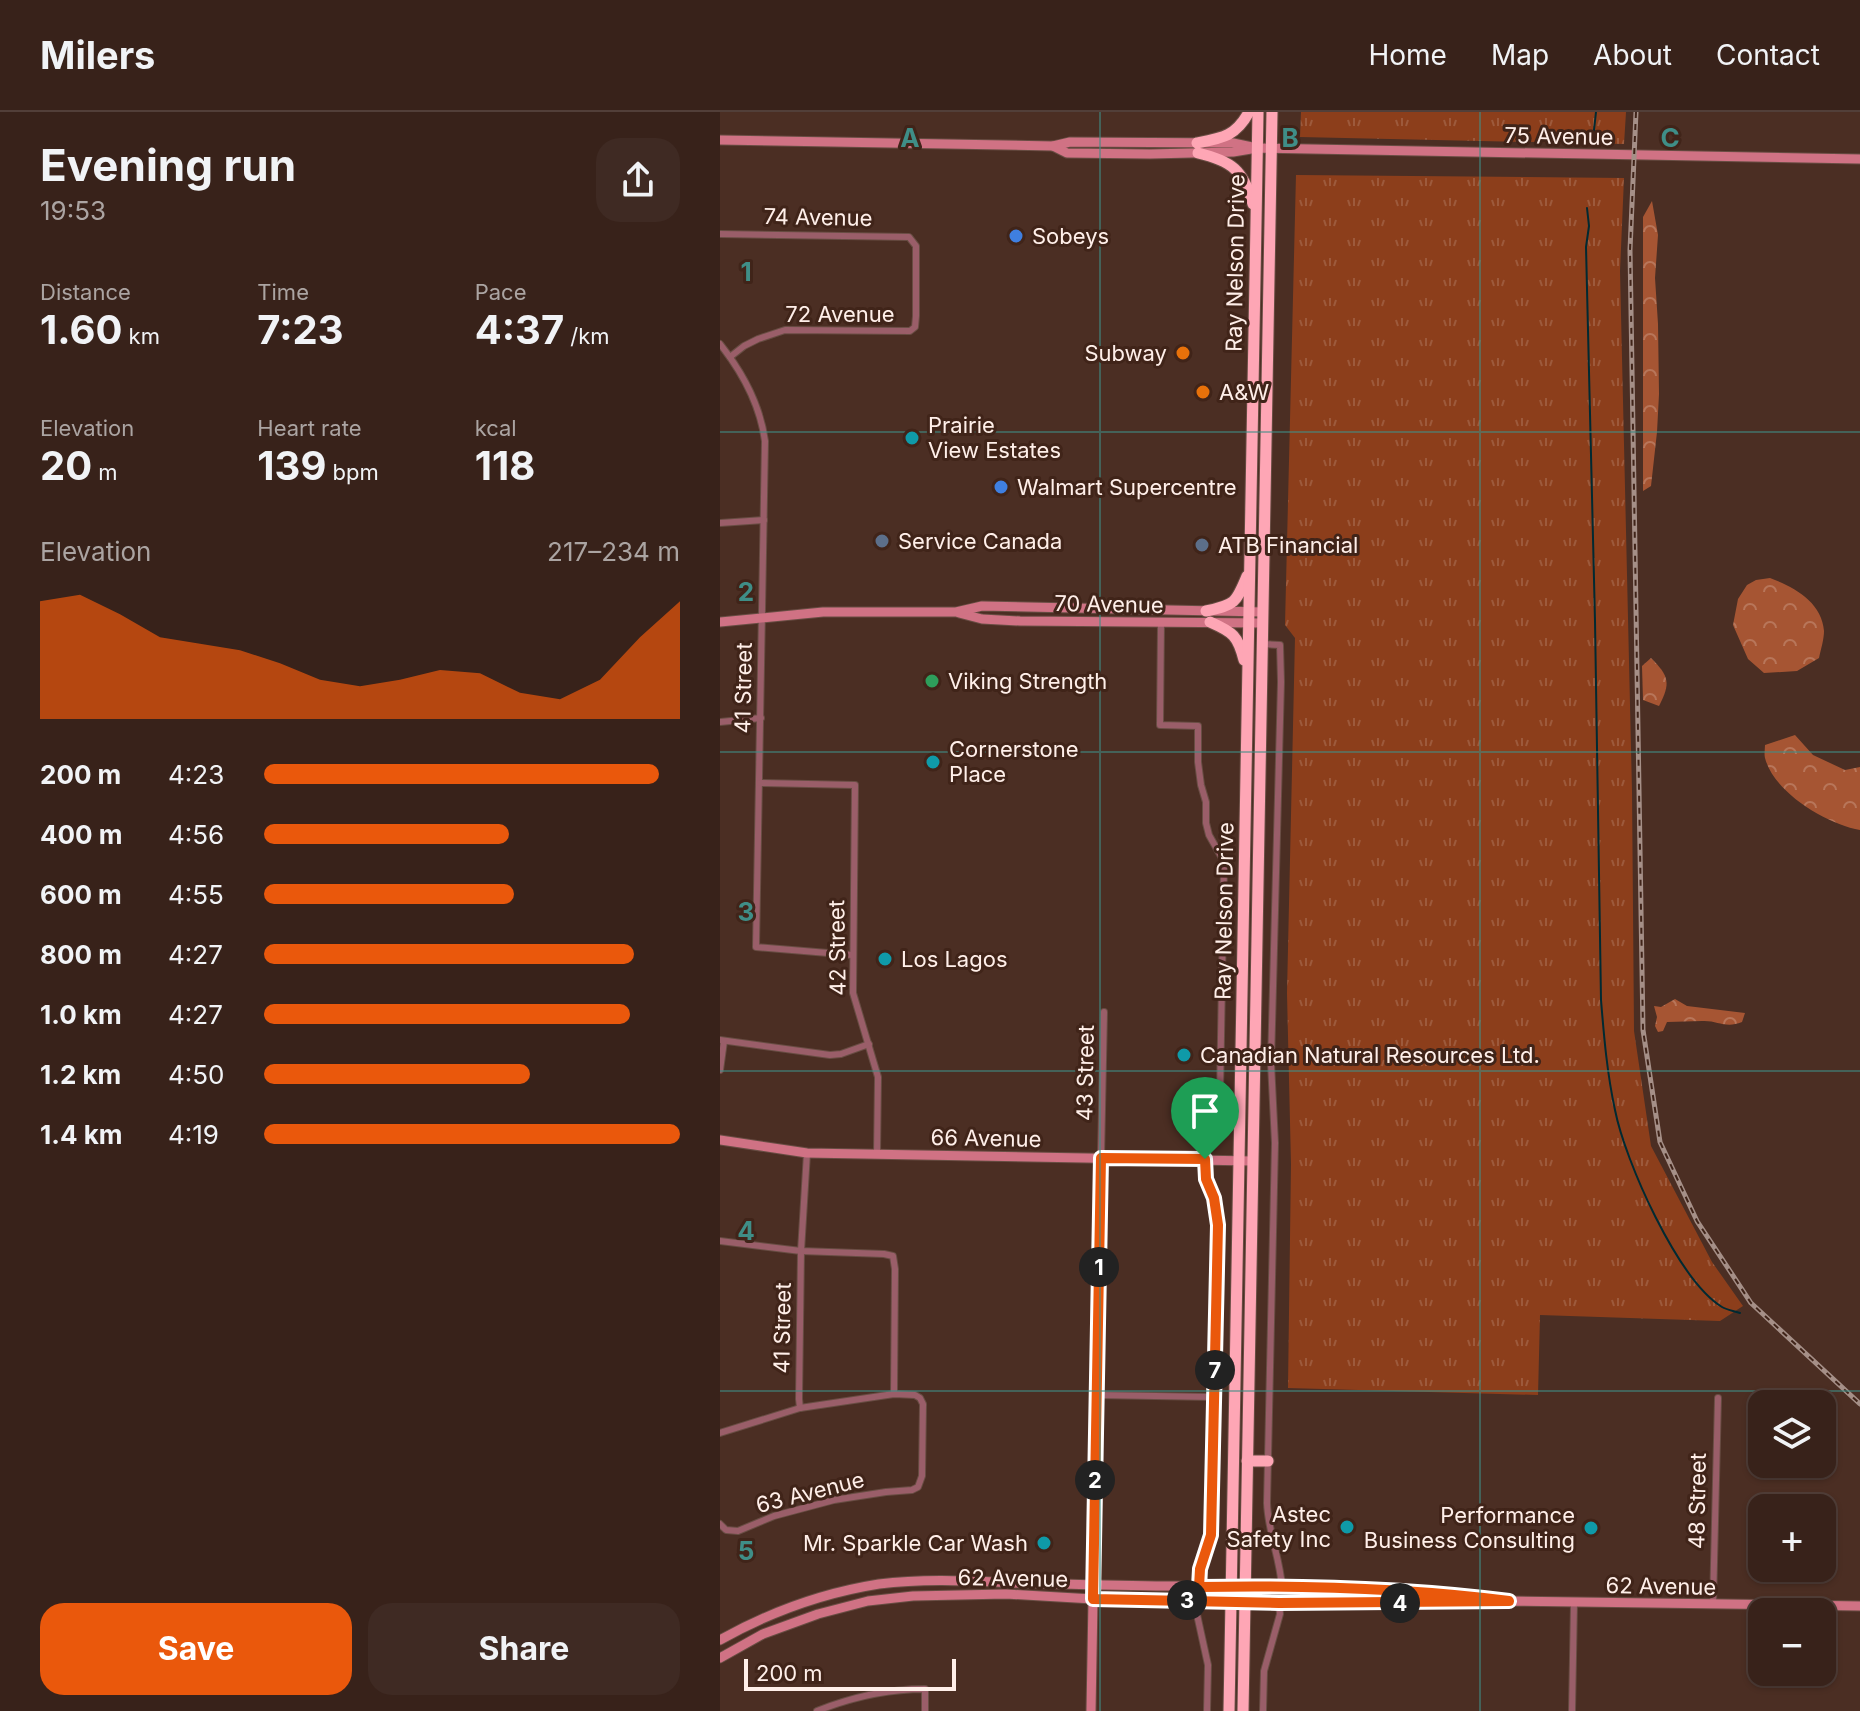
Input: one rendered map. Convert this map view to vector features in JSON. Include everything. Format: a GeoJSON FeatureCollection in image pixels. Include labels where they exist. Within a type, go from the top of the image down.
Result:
{"type":"FeatureCollection","features":[{"type":"Feature","properties":{"kind":"highway"},"geometry":{"type":"LineString","coordinates":[[1198,148],[1239,128],[1249,112]]}},
{"type":"Feature","properties":{"kind":"highway","name":"Ray Nelson Drive"},"geometry":{"type":"LineString","coordinates":[[1243,1711],[1247,1461],[1248,678],[1258,112]]}},
{"type":"Feature","properties":{"kind":"highway","name":"Ray Nelson Drive"},"geometry":{"type":"LineString","coordinates":[[1229,1711],[1230,1586],[1263,617],[1272,112]]}},
{"type":"Feature","properties":{"kind":"highway"},"geometry":{"type":"LineString","coordinates":[[1198,148],[1239,171],[1248,188],[1256,216]]}},
{"type":"Feature","properties":{"kind":"highway"},"geometry":{"type":"LineString","coordinates":[[1248,678],[1237,638],[1208,616],[1234,602],[1250,568]]}},
{"type":"Feature","properties":{"kind":"highway"},"geometry":{"type":"LineString","coordinates":[[1247,1461],[1268,1461]]}},
{"type":"Feature","properties":{"kind":"main road","name":"75 Avenue"},"geometry":{"type":"LineString","coordinates":[[720,140],[1053,146],[1070,142],[1198,148],[1233,143],[1272,149],[1860,159]]}},
{"type":"Feature","properties":{"kind":"main road","name":"70 Avenue"},"geometry":{"type":"LineString","coordinates":[[720,622],[848,611],[956,612],[990,606],[1161,610],[1208,616],[1263,617]]}},
{"type":"Feature","properties":{"kind":"main road","name":"70 Avenue"},"geometry":{"type":"LineString","coordinates":[[956,612],[982,619],[1161,623],[1208,616]]}},
{"type":"Feature","properties":{"kind":"main road","name":"66 Avenue"},"geometry":{"type":"LineString","coordinates":[[720,1140],[807,1153],[1246,1161]]}},
{"type":"Feature","properties":{"kind":"main road","name":"43 Street"},"geometry":{"type":"LineString","coordinates":[[1091,1711],[1101,1158]]}},
{"type":"Feature","properties":{"kind":"main road","name":"62 Avenue"},"geometry":{"type":"LineString","coordinates":[[720,1640],[765,1617],[804,1602],[881,1584],[937,1580],[1282,1587],[1431,1593],[1509,1601]]}},
{"type":"Feature","properties":{"kind":"main road","name":"62 Avenue"},"geometry":{"type":"LineString","coordinates":[[720,1658],[763,1634],[841,1607],[881,1599],[932,1595],[1006,1594],[1279,1603],[1509,1601],[1860,1606]]}},
{"type":"Feature","properties":{"kind":"street","name":"74 Avenue"},"geometry":{"type":"LineString","coordinates":[[720,234],[909,237],[916,246],[916,316],[915,327],[910,331]]}},
{"type":"Feature","properties":{"kind":"street","name":"72 Avenue"},"geometry":{"type":"LineString","coordinates":[[730,357],[758,339],[785,330],[910,331]]}},
{"type":"Feature","properties":{"kind":"street","name":"41 Street"},"geometry":{"type":"LineString","coordinates":[[720,344],[746,381],[763,424],[765,441],[756,947],[852,955]]}},
{"type":"Feature","properties":{"kind":"street"},"geometry":{"type":"LineString","coordinates":[[720,523],[764,520]]}},
{"type":"Feature","properties":{"kind":"street"},"geometry":{"type":"LineString","coordinates":[[1161,610],[1160,725],[1198,726],[1198,762],[1206,802],[1206,823],[1224,865],[1220,1094],[1205,1159],[1206,1179],[1218,1216],[1211,1535],[1200,1569],[1199,1587]]}},
{"type":"Feature","properties":{"kind":"street"},"geometry":{"type":"LineString","coordinates":[[1262,644],[1280,645],[1281,682],[1271,1063],[1275,1143],[1268,1523],[1282,1587]]}},
{"type":"Feature","properties":{"kind":"street"},"geometry":{"type":"LineString","coordinates":[[720,722],[761,718]]}},
{"type":"Feature","properties":{"kind":"street","name":"42 Street"},"geometry":{"type":"LineString","coordinates":[[760,783],[855,785],[853,993],[878,1077],[877,1154]]}},
{"type":"Feature","properties":{"kind":"street","name":"43 Street"},"geometry":{"type":"LineString","coordinates":[[1101,1158],[1104,1012]]}},
{"type":"Feature","properties":{"kind":"street"},"geometry":{"type":"LineString","coordinates":[[720,1070],[722,1041],[830,1055],[869,1044]]}},
{"type":"Feature","properties":{"kind":"street","name":"41 Street"},"geometry":{"type":"LineString","coordinates":[[800,1408],[801,1251],[807,1153]]}},
{"type":"Feature","properties":{"kind":"street"},"geometry":{"type":"LineString","coordinates":[[720,1241],[801,1251],[875,1253],[893,1256],[895,1269],[894,1394],[800,1408],[720,1433]]}},
{"type":"Feature","properties":{"kind":"street","name":"63 Avenue"},"geometry":{"type":"LineString","coordinates":[[720,1524],[726,1530],[738,1531],[774,1516],[834,1500],[918,1487],[922,1476],[923,1404],[915,1395],[894,1394]]}},
{"type":"Feature","properties":{"kind":"street"},"geometry":{"type":"LineString","coordinates":[[1096,1395],[1214,1397]]}},
{"type":"Feature","properties":{"kind":"street","name":"48 Street"},"geometry":{"type":"LineString","coordinates":[[1713,1604],[1718,1398]]}},
{"type":"Feature","properties":{"kind":"street"},"geometry":{"type":"LineString","coordinates":[[1196,1600],[1208,1665],[1207,1711]]}},
{"type":"Feature","properties":{"kind":"street"},"geometry":{"type":"LineString","coordinates":[[1263,1711],[1264,1671],[1280,1614],[1279,1603]]}},
{"type":"Feature","properties":{"kind":"street"},"geometry":{"type":"LineString","coordinates":[[1572,1711],[1574,1603]]}},
{"type":"Feature","properties":{"kind":"street"},"geometry":{"type":"LineString","coordinates":[[819,1710],[863,1695],[900,1689],[925,1689],[925,1711]]}},
{"type":"Feature","properties":{"kind":"green space"},"geometry":{"type":"Polygon","coordinates":[[[1301,112],[1626,112],[1624,144],[1300,137],[1301,112]]]}},
{"type":"Feature","properties":{"kind":"green space"},"geometry":{"type":"Polygon","coordinates":[[[1296,175],[1624,178],[1620,271],[1632,792],[1634,1031],[1651,1146],[1712,1262],[1743,1306],[1720,1321],[1540,1315],[1538,1395],[1288,1388],[1291,1164],[1287,993],[1295,638],[1285,625],[1296,175]]]}},
{"type":"Feature","properties":{"kind":"green space"},"geometry":{"type":"Polygon","coordinates":[[[1652,201],[1658,235],[1655,278],[1659,394],[1651,486],[1643,491],[1643,217],[1652,201]]]}},
{"type":"Feature","properties":{"kind":"green space"},"geometry":{"type":"Polygon","coordinates":[[[1770,578],[1805,597],[1822,621],[1824,634],[1819,658],[1797,671],[1764,673],[1748,659],[1733,625],[1738,599],[1747,585],[1770,578]]]}},
{"type":"Feature","properties":{"kind":"green space"},"geometry":{"type":"Polygon","coordinates":[[[1651,658],[1666,680],[1659,706],[1643,700],[1642,666],[1651,658]]]}},
{"type":"Feature","properties":{"kind":"green space"},"geometry":{"type":"Polygon","coordinates":[[[1795,735],[1813,755],[1845,770],[1860,767],[1860,830],[1832,821],[1804,805],[1790,795],[1770,771],[1765,758],[1765,745],[1795,735]]]}},
{"type":"Feature","properties":{"kind":"green space"},"geometry":{"type":"Polygon","coordinates":[[[1675,999],[1687,1006],[1745,1013],[1742,1022],[1736,1024],[1667,1022],[1663,1031],[1658,1032],[1654,1006],[1661,1007],[1675,999]]]}},
{"type":"Feature","properties":{"kind":"waterway"},"geometry":{"type":"LineString","coordinates":[[1593,139],[1596,112]]}},
{"type":"Feature","properties":{"kind":"waterway"},"geometry":{"type":"LineString","coordinates":[[1587,208],[1601,1000],[1608,1069],[1615,1110],[1630,1158],[1671,1246],[1705,1293],[1722,1307],[1740,1313]]}},
{"type":"Feature","properties":{"kind":"railway"},"geometry":{"type":"LineString","coordinates":[[1636,112],[1630,250],[1643,1030],[1660,1142],[1697,1221],[1751,1303],[1860,1404]]}},
{"type":"Feature","properties":{"kind":"place","name":"Sobeys"},"geometry":{"type":"Point","coordinates":[1016,236]}},
{"type":"Feature","properties":{"kind":"place","name":"Subway"},"geometry":{"type":"Point","coordinates":[1183,353]}},
{"type":"Feature","properties":{"kind":"place","name":"A&W"},"geometry":{"type":"Point","coordinates":[1203,392]}},
{"type":"Feature","properties":{"kind":"place","name":"Prairie View Estates"},"geometry":{"type":"Point","coordinates":[912,438]}},
{"type":"Feature","properties":{"kind":"place","name":"Walmart Supercentre"},"geometry":{"type":"Point","coordinates":[1001,487]}},
{"type":"Feature","properties":{"kind":"place","name":"Service Canada"},"geometry":{"type":"Point","coordinates":[882,541]}},
{"type":"Feature","properties":{"kind":"place","name":"ATB Financial"},"geometry":{"type":"Point","coordinates":[1202,545]}},
{"type":"Feature","properties":{"kind":"place","name":"Viking Strength"},"geometry":{"type":"Point","coordinates":[932,681]}},
{"type":"Feature","properties":{"kind":"place","name":"Cornerstone Place"},"geometry":{"type":"Point","coordinates":[933,762]}},
{"type":"Feature","properties":{"kind":"place","name":"Los Lagos"},"geometry":{"type":"Point","coordinates":[885,959]}},
{"type":"Feature","properties":{"kind":"place","name":"Canadian Natural Resources Ltd."},"geometry":{"type":"Point","coordinates":[1184,1055]}},
{"type":"Feature","properties":{"kind":"place","name":"Astec Safety Inc"},"geometry":{"type":"Point","coordinates":[1347,1527]}},
{"type":"Feature","properties":{"kind":"place","name":"Performance Business Consulting"},"geometry":{"type":"Point","coordinates":[1591,1528]}},
{"type":"Feature","properties":{"kind":"place","name":"Mr. Sparkle Car Wash"},"geometry":{"type":"Point","coordinates":[1044,1543]}},
{"type":"Feature","properties":{"kind":"route"},"geometry":{"type":"LineString","coordinates":[[1101,1158],[1205,1159],[1206,1179],[1214,1198],[1218,1225],[1211,1535],[1200,1569],[1199,1587],[1431,1593],[1509,1601],[1279,1603],[1093,1599],[1101,1158]]}}]}
